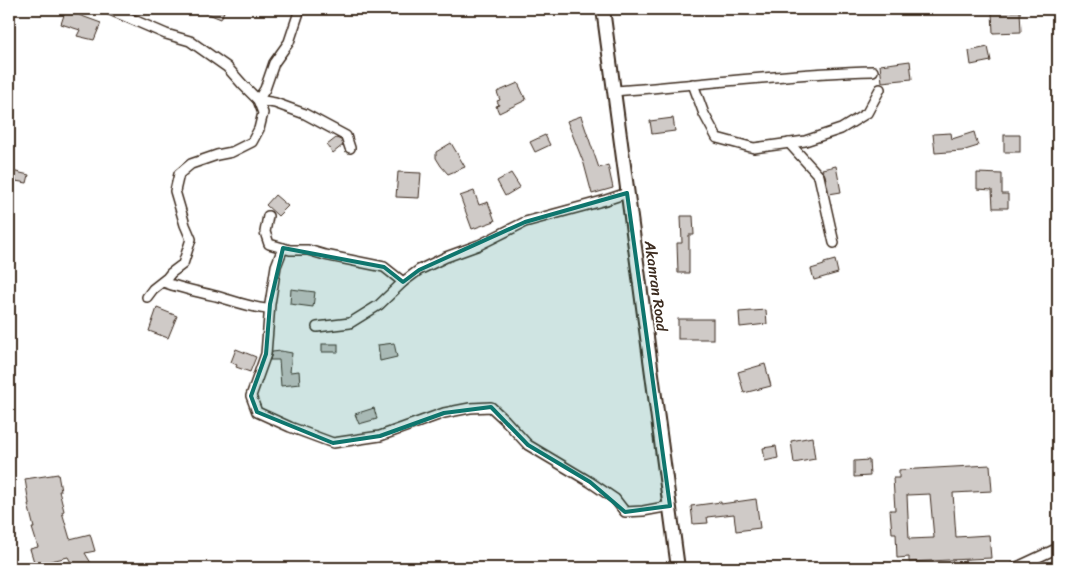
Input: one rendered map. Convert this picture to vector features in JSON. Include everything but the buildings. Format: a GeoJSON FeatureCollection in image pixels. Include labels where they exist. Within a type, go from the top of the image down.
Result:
{"type":"FeatureCollection","features":[{"type":"Feature","properties":{"kind":"main road","name":"Akanran Road"},"geometry":{"type":"LineString","coordinates":[[603,9],[678,568]]}},
{"type":"Feature","properties":{"kind":"street"},"geometry":{"type":"LineString","coordinates":[[108,9],[166,34],[190,41],[227,67],[258,100],[263,113],[260,129],[252,142],[232,152],[191,164],[180,174],[175,191],[191,239],[184,264],[171,273],[147,297]]}},
{"type":"Feature","properties":{"kind":"street"},"geometry":{"type":"LineString","coordinates":[[258,100],[265,89],[274,63],[289,42],[300,9]]}},
{"type":"Feature","properties":{"kind":"street"},"geometry":{"type":"LineString","coordinates":[[614,91],[807,73],[873,70]]}},
{"type":"Feature","properties":{"kind":"street"},"geometry":{"type":"LineString","coordinates":[[693,84],[704,114],[717,138],[754,148],[805,141],[841,130],[867,113],[880,89]]}},
{"type":"Feature","properties":{"kind":"street"},"geometry":{"type":"LineString","coordinates":[[258,100],[275,102],[324,123],[346,136],[350,148]]}},
{"type":"Feature","properties":{"kind":"street"},"geometry":{"type":"LineString","coordinates":[[788,143],[818,176],[834,242]]}},
{"type":"Feature","properties":{"kind":"street"},"geometry":{"type":"LineString","coordinates":[[317,327],[350,323],[378,305],[418,270],[446,257],[480,245],[526,222],[606,200],[627,192]]}},
{"type":"Feature","properties":{"kind":"street"},"geometry":{"type":"LineString","coordinates":[[268,216],[265,232],[269,244],[290,250],[308,250],[384,268],[403,282]]}},
{"type":"Feature","properties":{"kind":"street"},"geometry":{"type":"LineString","coordinates":[[283,248],[276,266],[269,309],[266,354],[251,396],[257,412],[333,443],[380,436],[444,413],[470,408],[491,407],[506,420],[528,446],[590,482],[615,500],[625,512],[643,512],[670,506]]}},
{"type":"Feature","properties":{"kind":"street"},"geometry":{"type":"LineString","coordinates":[[163,282],[256,308],[269,309]]}},
{"type":"Feature","properties":{"kind":"street"},"geometry":{"type":"LineString","coordinates":[[1015,568],[1058,548]]}},
{"type":"Feature","properties":{"kind":"highlighted area"},"geometry":{"type":"Polygon","coordinates":[[[627,193],[670,506],[625,512],[590,482],[528,445],[491,407],[444,413],[380,436],[333,443],[257,412],[251,396],[266,354],[270,304],[283,248],[384,267],[403,282],[419,270],[525,222],[627,193]]]}}]}
